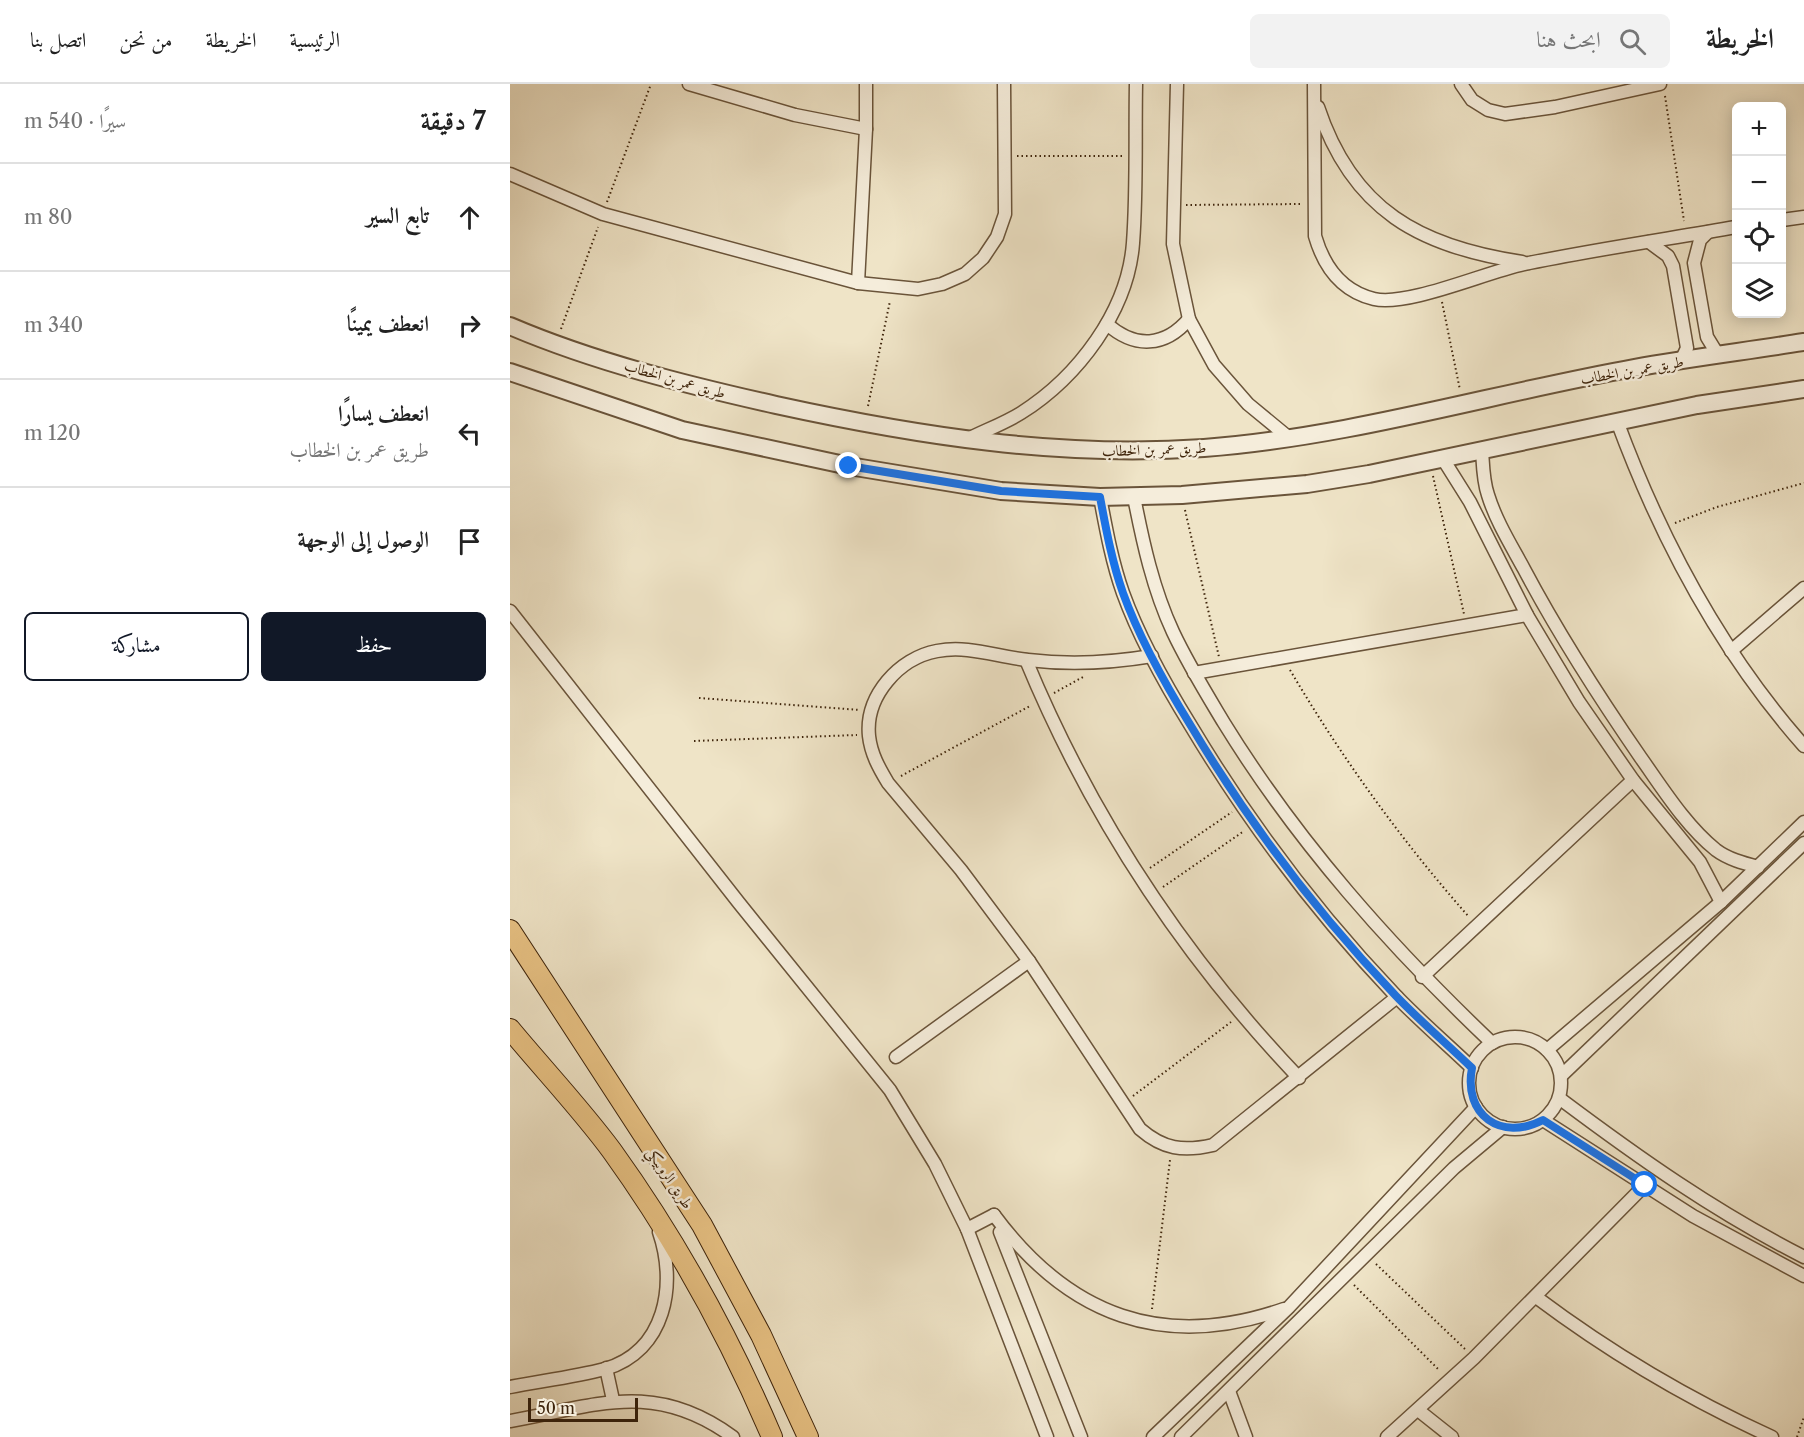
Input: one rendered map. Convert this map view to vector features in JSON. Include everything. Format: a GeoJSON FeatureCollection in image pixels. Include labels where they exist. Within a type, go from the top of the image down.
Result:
{"type":"FeatureCollection","features":[{"type":"Feature","properties":{"kind":"main road","name":"طريق الروبيكي"},"geometry":{"type":"LineString","coordinates":[[510,930],[702,1225],[761,1335],[808,1437]]}},
{"type":"Feature","properties":{"kind":"main road"},"geometry":{"type":"LineString","coordinates":[[510,1029],[611,1150],[649,1206],[714,1313],[772,1437]]}},
{"type":"Feature","properties":{"kind":"street"},"geometry":{"type":"LineString","coordinates":[[689,84],[785,112],[866,129]]}},
{"type":"Feature","properties":{"kind":"street"},"geometry":{"type":"LineString","coordinates":[[858,283],[866,129],[866,84]]}},
{"type":"Feature","properties":{"kind":"street"},"geometry":{"type":"LineString","coordinates":[[510,174],[603,214],[858,283],[918,289],[942,284],[965,274],[983,258],[997,237],[1005,214],[1004,84]]}},
{"type":"Feature","properties":{"kind":"street"},"geometry":{"type":"LineString","coordinates":[[966,440],[1022,412],[1070,373],[1107,324],[1124,283],[1133,245],[1136,84]]}},
{"type":"Feature","properties":{"kind":"street"},"geometry":{"type":"LineString","coordinates":[[1177,84],[1173,244],[1189,319],[1214,365],[1248,404],[1288,437]]}},
{"type":"Feature","properties":{"kind":"street"},"geometry":{"type":"LineString","coordinates":[[1461,84],[1473,100],[1488,110],[1505,114],[1662,90]]}},
{"type":"Feature","properties":{"kind":"street"},"geometry":{"type":"LineString","coordinates":[[1314,89],[1315,237],[1322,259],[1335,278],[1353,292],[1375,300],[1399,300],[1527,263],[1732,228]]}},
{"type":"Feature","properties":{"kind":"street"},"geometry":{"type":"LineString","coordinates":[[1314,89],[1327,134],[1348,170],[1375,202],[1408,228],[1445,246],[1486,257],[1527,263]]}},
{"type":"Feature","properties":{"kind":"street"},"geometry":{"type":"LineString","coordinates":[[1786,220],[1804,218]]}},
{"type":"Feature","properties":{"kind":"street"},"geometry":{"type":"LineString","coordinates":[[1708,232],[1695,251],[1694,263],[1709,344],[1718,355]]}},
{"type":"Feature","properties":{"kind":"street"},"geometry":{"type":"LineString","coordinates":[[1649,242],[1668,256],[1673,266],[1687,348],[1681,361]]}},
{"type":"Feature","properties":{"kind":"street"},"geometry":{"type":"LineString","coordinates":[[1107,324],[1119,335],[1134,341],[1149,343],[1165,339],[1178,331],[1189,319]]}},
{"type":"Feature","properties":{"kind":"street","name":"طريق عمر بن الخطاب"},"geometry":{"type":"LineString","coordinates":[[510,326],[686,385],[864,424],[996,445],[1100,451],[1204,448],[1350,428],[1634,368],[1804,342]]}},
{"type":"Feature","properties":{"kind":"street"},"geometry":{"type":"LineString","coordinates":[[510,372],[682,430],[849,466],[1001,491],[1100,497],[1182,495],[1306,484],[1436,460],[1697,405],[1804,389]]}},
{"type":"Feature","properties":{"kind":"street"},"geometry":{"type":"LineString","coordinates":[[1617,421],[1661,528],[1700,601],[1731,651],[1804,746]]}},
{"type":"Feature","properties":{"kind":"street"},"geometry":{"type":"LineString","coordinates":[[1482,450],[1483,472],[1488,495],[1497,516],[1544,607],[1601,699],[1649,770],[1700,834],[1726,855],[1758,867]]}},
{"type":"Feature","properties":{"kind":"street"},"geometry":{"type":"LineString","coordinates":[[1436,460],[1470,502],[1527,615],[1579,702],[1633,780],[1700,862],[1721,902]]}},
{"type":"Feature","properties":{"kind":"street"},"geometry":{"type":"LineString","coordinates":[[1100,497],[1109,546],[1123,593],[1142,639],[1210,759],[1254,824],[1335,928],[1397,997],[1472,1068]]}},
{"type":"Feature","properties":{"kind":"street"},"geometry":{"type":"LineString","coordinates":[[1134,497],[1143,542],[1156,587],[1173,631],[1194,673],[1244,755],[1300,834],[1362,909],[1422,977],[1492,1043]]}},
{"type":"Feature","properties":{"kind":"street"},"geometry":{"type":"LineString","coordinates":[[1731,651],[1804,588]]}},
{"type":"Feature","properties":{"kind":"street"},"geometry":{"type":"LineString","coordinates":[[510,611],[760,930],[890,1090],[935,1164],[967,1229],[1047,1437]]}},
{"type":"Feature","properties":{"kind":"street"},"geometry":{"type":"LineString","coordinates":[[1194,673],[1527,615]]}},
{"type":"Feature","properties":{"kind":"street"},"geometry":{"type":"LineString","coordinates":[[1152,656],[1110,663],[1068,664],[1026,660],[967,649],[937,651],[908,662],[885,682],[872,711],[869,735],[874,760],[888,783],[961,870],[1029,961],[1140,1129],[1154,1141],[1171,1148],[1192,1150],[1213,1145],[1397,997]]}},
{"type":"Feature","properties":{"kind":"street"},"geometry":{"type":"LineString","coordinates":[[1026,660],[1042,699],[1087,790],[1150,896],[1241,1014],[1299,1078]]}},
{"type":"Feature","properties":{"kind":"street"},"geometry":{"type":"LineString","coordinates":[[1422,977],[1633,780]]}},
{"type":"Feature","properties":{"kind":"street"},"geometry":{"type":"LineString","coordinates":[[1547,1050],[1721,902],[1804,822]]}},
{"type":"Feature","properties":{"kind":"street"},"geometry":{"type":"LineString","coordinates":[[1561,1076],[1804,843]]}},
{"type":"Feature","properties":{"kind":"street"},"geometry":{"type":"LineString","coordinates":[[897,1057],[1029,961]]}},
{"type":"Feature","properties":{"kind":"street"},"geometry":{"type":"LineString","coordinates":[[1506,1038],[1535,1041],[1547,1050],[1556,1062],[1561,1076],[1558,1098],[1543,1120],[1517,1129],[1493,1123],[1476,1107],[1469,1081],[1472,1068],[1480,1054],[1492,1043],[1506,1038]]}},
{"type":"Feature","properties":{"kind":"street"},"geometry":{"type":"LineString","coordinates":[[1558,1098],[1655,1170],[1694,1195],[1804,1257]]}},
{"type":"Feature","properties":{"kind":"street"},"geometry":{"type":"LineString","coordinates":[[1154,1437],[1289,1307],[1476,1107]]}},
{"type":"Feature","properties":{"kind":"street"},"geometry":{"type":"LineString","coordinates":[[1543,1120],[1693,1216],[1804,1276]]}},
{"type":"Feature","properties":{"kind":"street"},"geometry":{"type":"LineString","coordinates":[[1181,1437],[1460,1162],[1503,1127]]}},
{"type":"Feature","properties":{"kind":"street"},"geometry":{"type":"LineString","coordinates":[[1387,1437],[1474,1358],[1645,1185]]}},
{"type":"Feature","properties":{"kind":"street"},"geometry":{"type":"LineString","coordinates":[[510,1387],[606,1368],[625,1359],[654,1329],[663,1310],[668,1290],[668,1269],[649,1206]]}},
{"type":"Feature","properties":{"kind":"street"},"geometry":{"type":"LineString","coordinates":[[967,1229],[994,1215]]}},
{"type":"Feature","properties":{"kind":"street"},"geometry":{"type":"LineString","coordinates":[[994,1215],[1024,1254],[1068,1291],[1102,1310],[1150,1322],[1186,1325],[1228,1323],[1289,1307]]}},
{"type":"Feature","properties":{"kind":"street"},"geometry":{"type":"LineString","coordinates":[[994,1215],[1081,1437]]}},
{"type":"Feature","properties":{"kind":"street"},"geometry":{"type":"LineString","coordinates":[[1536,1297],[1594,1340],[1655,1379],[1718,1413],[1772,1437]]}},
{"type":"Feature","properties":{"kind":"street"},"geometry":{"type":"LineString","coordinates":[[606,1368],[613,1400]]}},
{"type":"Feature","properties":{"kind":"street"},"geometry":{"type":"LineString","coordinates":[[1229,1391],[1246,1437]]}},
{"type":"Feature","properties":{"kind":"street"},"geometry":{"type":"LineString","coordinates":[[511,1421],[613,1400],[632,1400],[671,1407],[708,1421],[733,1437]]}},
{"type":"Feature","properties":{"kind":"street"},"geometry":{"type":"LineString","coordinates":[[1418,1410],[1452,1437]]}},
{"type":"Feature","properties":{"kind":"path"},"geometry":{"type":"LineString","coordinates":[[1662,90],[1687,236]]}},
{"type":"Feature","properties":{"kind":"path"},"geometry":{"type":"LineString","coordinates":[[1004,156],[1134,156]]}},
{"type":"Feature","properties":{"kind":"path"},"geometry":{"type":"LineString","coordinates":[[1174,205],[1316,204]]}},
{"type":"Feature","properties":{"kind":"path"},"geometry":{"type":"LineString","coordinates":[[864,424],[893,288]]}},
{"type":"Feature","properties":{"kind":"path"},"geometry":{"type":"LineString","coordinates":[[1440,288],[1462,405]]}},
{"type":"Feature","properties":{"kind":"path"},"geometry":{"type":"LineString","coordinates":[[1436,460],[1466,625]]}},
{"type":"Feature","properties":{"kind":"path"},"geometry":{"type":"LineString","coordinates":[[1661,528],[1717,507],[1804,483]]}},
{"type":"Feature","properties":{"kind":"path"},"geometry":{"type":"LineString","coordinates":[[1182,495],[1221,668]]}},
{"type":"Feature","properties":{"kind":"path"},"geometry":{"type":"LineString","coordinates":[[1282,657],[1346,761],[1391,824],[1477,926]]}},
{"type":"Feature","properties":{"kind":"path"},"geometry":{"type":"LineString","coordinates":[[888,783],[1110,663]]}},
{"type":"Feature","properties":{"kind":"path"},"geometry":{"type":"LineString","coordinates":[[699,698],[872,711]]}},
{"type":"Feature","properties":{"kind":"path"},"geometry":{"type":"LineString","coordinates":[[694,741],[869,735]]}},
{"type":"Feature","properties":{"kind":"path"},"geometry":{"type":"LineString","coordinates":[[1138,877],[1241,805]]}},
{"type":"Feature","properties":{"kind":"path"},"geometry":{"type":"LineString","coordinates":[[1150,896],[1254,824]]}},
{"type":"Feature","properties":{"kind":"path"},"geometry":{"type":"LineString","coordinates":[[1123,1104],[1241,1014]]}},
{"type":"Feature","properties":{"kind":"path"},"geometry":{"type":"LineString","coordinates":[[1150,1322],[1171,1148]]}},
{"type":"Feature","properties":{"kind":"path"},"geometry":{"type":"LineString","coordinates":[[1367,1256],[1474,1358]]}},
{"type":"Feature","properties":{"kind":"path"},"geometry":{"type":"LineString","coordinates":[[1345,1277],[1450,1380]]}},
{"type":"Feature","properties":{"kind":"path"},"geometry":{"type":"LineString","coordinates":[[1797,1437],[1804,1417]]}},
{"type":"Feature","properties":{"kind":"route"},"geometry":{"type":"LineString","coordinates":[[849,466],[1001,491],[1100,497],[1109,546],[1123,593],[1142,639],[1165,683],[1216,768],[1273,850],[1335,928],[1397,997],[1472,1068],[1469,1081],[1476,1107],[1493,1123],[1503,1127],[1517,1129],[1543,1120],[1645,1185]]}}]}
